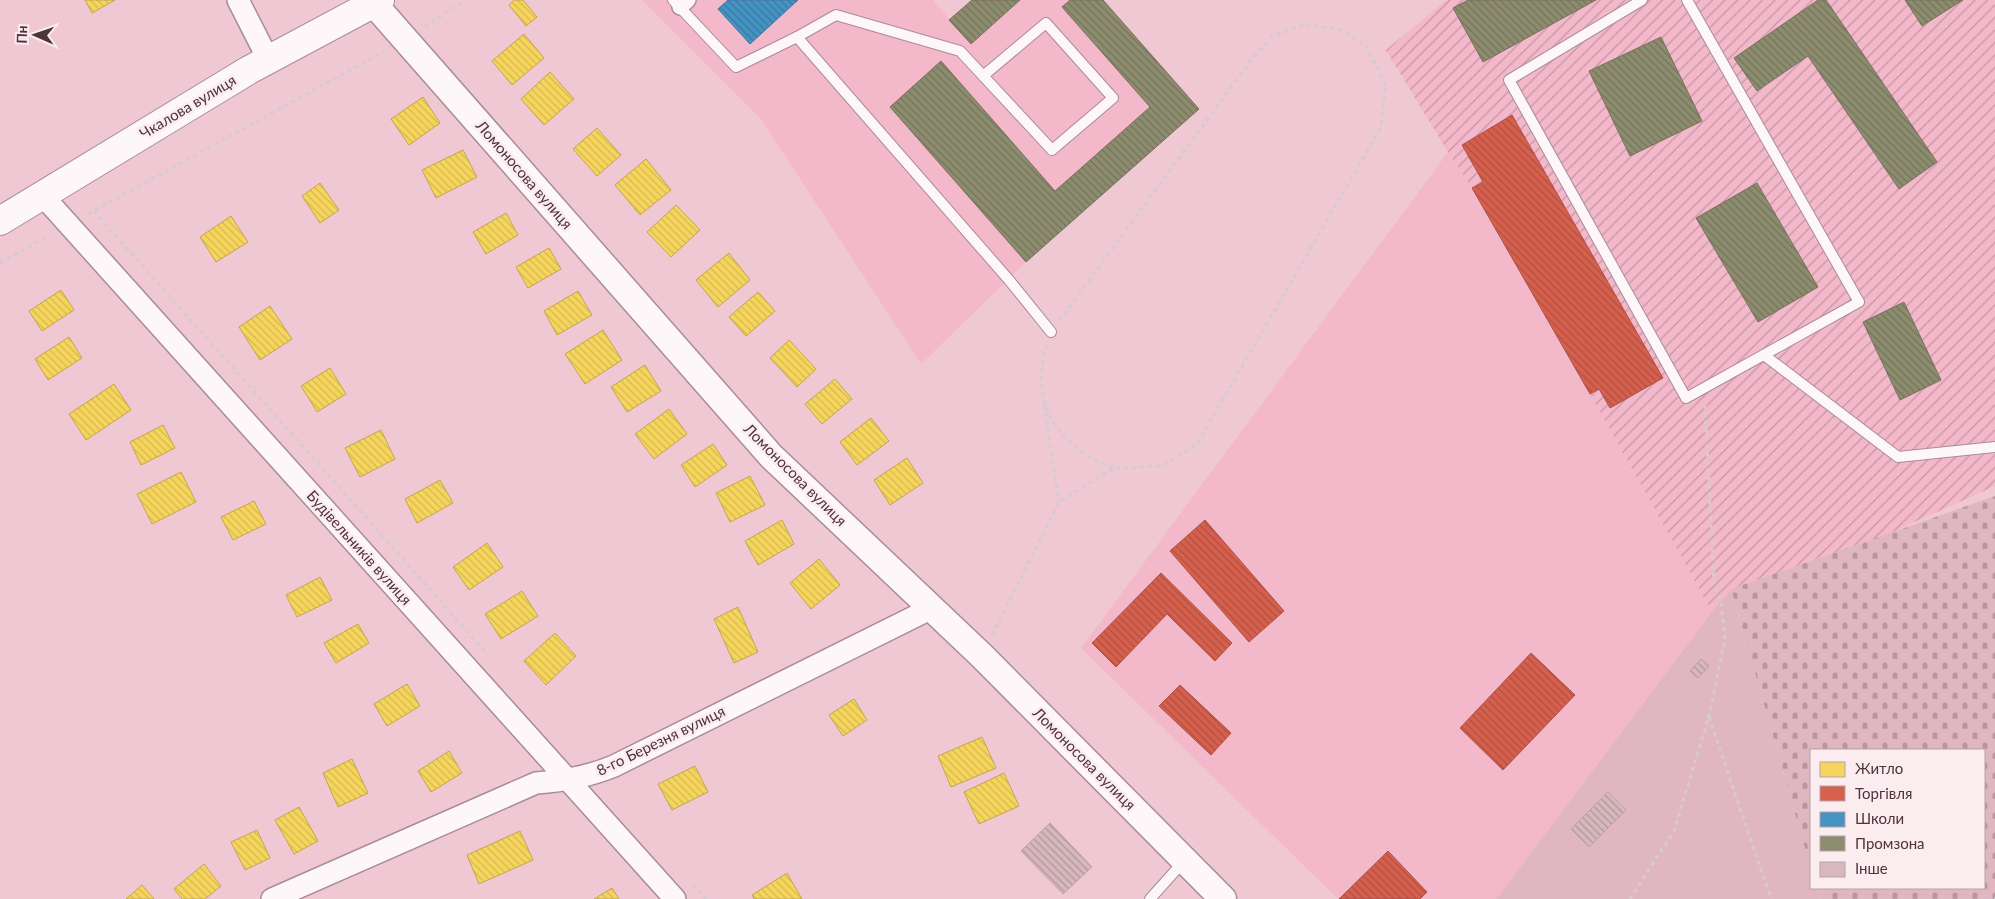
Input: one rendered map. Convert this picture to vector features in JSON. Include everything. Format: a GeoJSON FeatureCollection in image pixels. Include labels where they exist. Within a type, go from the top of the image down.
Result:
{"type":"FeatureCollection","features":[{"type":"Feature","properties":{"kind":"main road","name":"Чкалова вулиця"},"geometry":{"type":"LineString","coordinates":[[0,221],[249,70],[377,2]]}},
{"type":"Feature","properties":{"kind":"street"},"geometry":{"type":"LineString","coordinates":[[238,0],[269,61]]}},
{"type":"Feature","properties":{"kind":"street","name":"Ломоносова вулиця"},"geometry":{"type":"LineString","coordinates":[[377,2],[406,40],[771,456],[982,656],[1223,899]]}},
{"type":"Feature","properties":{"kind":"street","name":"Будівельників вулиця"},"geometry":{"type":"LineString","coordinates":[[43,196],[675,899]]}},
{"type":"Feature","properties":{"kind":"street","name":"8-го Березня вулиця"},"geometry":{"type":"LineString","coordinates":[[272,899],[536,783],[568,780],[593,774],[614,766],[932,608]]}},
{"type":"Feature","properties":{"kind":"lane"},"geometry":{"type":"LineString","coordinates":[[1642,0],[1508,80],[1686,398],[1859,302],[1687,0]]}},
{"type":"Feature","properties":{"kind":"lane"},"geometry":{"type":"LineString","coordinates":[[680,2],[736,67],[797,37],[836,15],[960,51],[983,76],[1052,150],[1113,98],[1046,23],[983,76]]}},
{"type":"Feature","properties":{"kind":"lane"},"geometry":{"type":"LineString","coordinates":[[797,37],[1009,280],[1051,332]]}},
{"type":"Feature","properties":{"kind":"lane"},"geometry":{"type":"LineString","coordinates":[[1764,355],[1898,458],[1995,447]]}},
{"type":"Feature","properties":{"kind":"lane"},"geometry":{"type":"LineString","coordinates":[[1150,899],[1184,861]]}},
{"type":"Feature","properties":{"kind":"path"},"geometry":{"type":"LineString","coordinates":[[0,263],[406,40],[464,0]]}},
{"type":"Feature","properties":{"kind":"path"},"geometry":{"type":"LineString","coordinates":[[1042,394],[1050,417],[1062,436],[1078,451],[1096,462],[1114,468],[1162,466],[1197,444],[1381,127],[1386,86],[1366,46],[1342,30],[1306,24],[1271,37],[1248,64],[1051,332],[1041,363],[1042,394],[1060,502]]}},
{"type":"Feature","properties":{"kind":"path"},"geometry":{"type":"LineString","coordinates":[[94,211],[488,656]]}},
{"type":"Feature","properties":{"kind":"path"},"geometry":{"type":"LineString","coordinates":[[1630,899],[1674,831],[1709,716],[1725,639],[1721,601],[1714,583],[1704,388]]}},
{"type":"Feature","properties":{"kind":"path"},"geometry":{"type":"LineString","coordinates":[[982,656],[1060,502],[1114,468]]}},
{"type":"Feature","properties":{"kind":"path"},"geometry":{"type":"LineString","coordinates":[[1709,716],[1771,899]]}},
{"type":"Feature","properties":{"kind":"path"},"geometry":{"type":"LineString","coordinates":[[686,877],[706,899]]}},
{"type":"Feature","properties":{"kind":"shaded area"},"geometry":{"type":"Polygon","coordinates":[[[642,0],[933,0],[949,19],[972,0],[1103,0],[1199,109],[1026,262],[921,364],[761,119],[642,0]]]}},
{"type":"Feature","properties":{"kind":"shaded area"},"geometry":{"type":"Polygon","coordinates":[[[1446,0],[1905,0],[1923,26],[1963,0],[1995,0],[1995,486],[1888,534],[1731,589],[1712,612],[1472,188],[1386,50],[1446,0]]]}},
{"type":"Feature","properties":{"kind":"shaded area"},"geometry":{"type":"Polygon","coordinates":[[[1448,152],[1472,188],[1712,612],[1496,899],[1338,899],[1081,648],[1448,152]]]}},
{"type":"Feature","properties":{"kind":"green space"},"geometry":{"type":"Polygon","coordinates":[[[1995,496],[1995,899],[1820,899],[1816,889],[1985,889],[1985,749],[1810,749],[1810,866],[1731,589],[1995,496]]]}},
{"type":"Feature","properties":{"kind":"green space"},"geometry":{"type":"Polygon","coordinates":[[[1731,589],[1810,866],[1810,889],[1816,889],[1820,899],[1496,899],[1731,589]]]}},
{"type":"Feature","properties":{"kind":"building: Житло"},"geometry":{"type":"Polygon","coordinates":[[[85,0],[115,0],[92,13],[85,0]]]}},
{"type":"Feature","properties":{"kind":"building: Житло"},"geometry":{"type":"Polygon","coordinates":[[[514,0],[523,0],[537,17],[526,26],[509,5],[514,0]]]}},
{"type":"Feature","properties":{"kind":"building: Житло"},"geometry":{"type":"Polygon","coordinates":[[[524,34],[544,58],[512,85],[492,61],[524,34]]]}},
{"type":"Feature","properties":{"kind":"building: Житло"},"geometry":{"type":"Polygon","coordinates":[[[550,72],[574,99],[544,125],[521,99],[550,72]]]}},
{"type":"Feature","properties":{"kind":"building: Житло"},"geometry":{"type":"Polygon","coordinates":[[[423,97],[440,123],[409,145],[391,119],[423,97]]]}},
{"type":"Feature","properties":{"kind":"building: Житло"},"geometry":{"type":"Polygon","coordinates":[[[597,128],[621,155],[597,176],[573,149],[597,128]]]}},
{"type":"Feature","properties":{"kind":"building: Житло"},"geometry":{"type":"Polygon","coordinates":[[[463,150],[477,177],[436,198],[422,170],[463,150]]]}},
{"type":"Feature","properties":{"kind":"building: Житло"},"geometry":{"type":"Polygon","coordinates":[[[646,159],[671,190],[640,215],[615,185],[646,159]]]}},
{"type":"Feature","properties":{"kind":"building: Житло"},"geometry":{"type":"Polygon","coordinates":[[[320,183],[339,210],[320,223],[302,196],[320,183]]]}},
{"type":"Feature","properties":{"kind":"building: Житло"},"geometry":{"type":"Polygon","coordinates":[[[676,205],[700,230],[671,257],[647,232],[676,205]]]}},
{"type":"Feature","properties":{"kind":"building: Житло"},"geometry":{"type":"Polygon","coordinates":[[[506,213],[518,235],[486,254],[473,232],[506,213]]]}},
{"type":"Feature","properties":{"kind":"building: Житло"},"geometry":{"type":"Polygon","coordinates":[[[231,216],[248,242],[216,262],[200,237],[231,216]]]}},
{"type":"Feature","properties":{"kind":"building: Житло"},"geometry":{"type":"Polygon","coordinates":[[[549,248],[561,269],[528,288],[516,267],[549,248]]]}},
{"type":"Feature","properties":{"kind":"building: Житло"},"geometry":{"type":"Polygon","coordinates":[[[729,253],[750,280],[718,307],[696,280],[729,253]]]}},
{"type":"Feature","properties":{"kind":"building: Житло"},"geometry":{"type":"Polygon","coordinates":[[[61,290],[74,310],[42,331],[29,311],[61,290]]]}},
{"type":"Feature","properties":{"kind":"building: Житло"},"geometry":{"type":"Polygon","coordinates":[[[578,291],[592,315],[557,335],[544,311],[578,291]]]}},
{"type":"Feature","properties":{"kind":"building: Житло"},"geometry":{"type":"Polygon","coordinates":[[[758,292],[775,311],[746,336],[729,317],[758,292]]]}},
{"type":"Feature","properties":{"kind":"building: Житло"},"geometry":{"type":"Polygon","coordinates":[[[270,306],[292,339],[260,360],[239,327],[270,306]]]}},
{"type":"Feature","properties":{"kind":"building: Житло"},"geometry":{"type":"Polygon","coordinates":[[[603,330],[622,360],[585,384],[565,354],[603,330]]]}},
{"type":"Feature","properties":{"kind":"building: Житло"},"geometry":{"type":"Polygon","coordinates":[[[69,337],[82,358],[48,380],[35,359],[69,337]]]}},
{"type":"Feature","properties":{"kind":"building: Житло"},"geometry":{"type":"Polygon","coordinates":[[[789,340],[816,369],[797,387],[770,358],[789,340]]]}},
{"type":"Feature","properties":{"kind":"building: Житло"},"geometry":{"type":"Polygon","coordinates":[[[645,365],[661,391],[627,412],[611,387],[645,365]]]}},
{"type":"Feature","properties":{"kind":"building: Житло"},"geometry":{"type":"Polygon","coordinates":[[[330,368],[346,394],[317,412],[301,386],[330,368]]]}},
{"type":"Feature","properties":{"kind":"building: Житло"},"geometry":{"type":"Polygon","coordinates":[[[835,379],[852,399],[822,424],[805,404],[835,379]]]}},
{"type":"Feature","properties":{"kind":"building: Житло"},"geometry":{"type":"Polygon","coordinates":[[[114,384],[131,410],[86,440],[69,414],[114,384]]]}},
{"type":"Feature","properties":{"kind":"building: Житло"},"geometry":{"type":"Polygon","coordinates":[[[669,409],[687,434],[654,459],[635,434],[669,409]]]}},
{"type":"Feature","properties":{"kind":"building: Житло"},"geometry":{"type":"Polygon","coordinates":[[[871,418],[889,441],[857,465],[840,442],[871,418]]]}},
{"type":"Feature","properties":{"kind":"building: Житло"},"geometry":{"type":"Polygon","coordinates":[[[163,425],[175,448],[141,465],[130,442],[163,425]]]}},
{"type":"Feature","properties":{"kind":"building: Житло"},"geometry":{"type":"Polygon","coordinates":[[[381,430],[395,459],[360,477],[345,448],[381,430]]]}},
{"type":"Feature","properties":{"kind":"building: Житло"},"geometry":{"type":"Polygon","coordinates":[[[713,444],[727,465],[695,487],[681,465],[713,444]]]}},
{"type":"Feature","properties":{"kind":"building: Житло"},"geometry":{"type":"Polygon","coordinates":[[[907,458],[923,483],[890,505],[874,480],[907,458]]]}},
{"type":"Feature","properties":{"kind":"building: Житло"},"geometry":{"type":"Polygon","coordinates":[[[181,472],[196,502],[152,524],[137,494],[181,472]]]}},
{"type":"Feature","properties":{"kind":"building: Житло"},"geometry":{"type":"Polygon","coordinates":[[[750,476],[765,505],[730,522],[716,493],[750,476]]]}},
{"type":"Feature","properties":{"kind":"building: Житло"},"geometry":{"type":"Polygon","coordinates":[[[440,480],[453,503],[417,523],[405,499],[440,480]]]}},
{"type":"Feature","properties":{"kind":"building: Житло"},"geometry":{"type":"Polygon","coordinates":[[[254,501],[266,524],[233,540],[221,517],[254,501]]]}},
{"type":"Feature","properties":{"kind":"building: Житло"},"geometry":{"type":"Polygon","coordinates":[[[782,520],[794,544],[758,565],[745,541],[782,520]]]}},
{"type":"Feature","properties":{"kind":"building: Житло"},"geometry":{"type":"Polygon","coordinates":[[[487,543],[503,567],[469,590],[453,567],[487,543]]]}},
{"type":"Feature","properties":{"kind":"building: Житло"},"geometry":{"type":"Polygon","coordinates":[[[819,559],[840,585],[811,609],[790,583],[819,559]]]}},
{"type":"Feature","properties":{"kind":"building: Житло"},"geometry":{"type":"Polygon","coordinates":[[[320,577],[332,600],[297,617],[286,595],[320,577]]]}},
{"type":"Feature","properties":{"kind":"building: Житло"},"geometry":{"type":"Polygon","coordinates":[[[522,591],[538,616],[501,639],[485,614],[522,591]]]}},
{"type":"Feature","properties":{"kind":"building: Житло"},"geometry":{"type":"Polygon","coordinates":[[[738,607],[758,652],[734,663],[714,619],[738,607]]]}},
{"type":"Feature","properties":{"kind":"building: Житло"},"geometry":{"type":"Polygon","coordinates":[[[358,624],[369,643],[336,663],[324,643],[358,624]]]}},
{"type":"Feature","properties":{"kind":"building: Житло"},"geometry":{"type":"Polygon","coordinates":[[[555,633],[576,656],[546,685],[524,661],[555,633]]]}},
{"type":"Feature","properties":{"kind":"building: Житло"},"geometry":{"type":"Polygon","coordinates":[[[407,684],[420,706],[387,726],[374,704],[407,684]]]}},
{"type":"Feature","properties":{"kind":"building: Житло"},"geometry":{"type":"Polygon","coordinates":[[[854,699],[867,720],[843,736],[829,715],[854,699]]]}},
{"type":"Feature","properties":{"kind":"building: Житло"},"geometry":{"type":"Polygon","coordinates":[[[982,737],[996,768],[951,787],[938,756],[982,737]]]}},
{"type":"Feature","properties":{"kind":"building: Житло"},"geometry":{"type":"Polygon","coordinates":[[[449,751],[462,773],[431,792],[418,771],[449,751]]]}},
{"type":"Feature","properties":{"kind":"building: Житло"},"geometry":{"type":"Polygon","coordinates":[[[352,759],[368,793],[338,807],[323,773],[352,759]]]}},
{"type":"Feature","properties":{"kind":"building: Житло"},"geometry":{"type":"Polygon","coordinates":[[[695,766],[708,792],[672,810],[658,784],[695,766]]]}},
{"type":"Feature","properties":{"kind":"building: Житло"},"geometry":{"type":"Polygon","coordinates":[[[1004,773],[1019,806],[979,824],[964,792],[1004,773]]]}},
{"type":"Feature","properties":{"kind":"building: Житло"},"geometry":{"type":"Polygon","coordinates":[[[299,807],[318,841],[294,854],[275,820],[299,807]]]}},
{"type":"Feature","properties":{"kind":"building: Житло"},"geometry":{"type":"Polygon","coordinates":[[[257,830],[270,858],[245,870],[231,842],[257,830]]]}},
{"type":"Feature","properties":{"kind":"building: Житло"},"geometry":{"type":"Polygon","coordinates":[[[520,831],[533,860],[479,884],[467,855],[520,831]]]}},
{"type":"Feature","properties":{"kind":"building: Житло"},"geometry":{"type":"Polygon","coordinates":[[[204,864],[221,886],[205,899],[182,899],[174,889],[204,864]]]}},
{"type":"Feature","properties":{"kind":"building: Житло"},"geometry":{"type":"Polygon","coordinates":[[[787,873],[802,899],[754,899],[752,895],[787,873]]]}},
{"type":"Feature","properties":{"kind":"building: Житло"},"geometry":{"type":"Polygon","coordinates":[[[142,885],[154,899],[126,899],[142,885]]]}},
{"type":"Feature","properties":{"kind":"building: Житло"},"geometry":{"type":"Polygon","coordinates":[[[612,888],[619,899],[594,899],[612,888]]]}},
{"type":"Feature","properties":{"kind":"building: Торгівля"},"geometry":{"type":"Polygon","coordinates":[[[1512,115],[1663,378],[1610,408],[1599,389],[1590,394],[1472,188],[1483,182],[1462,145],[1512,115]]]}},
{"type":"Feature","properties":{"kind":"building: Торгівля"},"geometry":{"type":"Polygon","coordinates":[[[1205,520],[1284,611],[1249,642],[1170,551],[1205,520]]]}},
{"type":"Feature","properties":{"kind":"building: Торгівля"},"geometry":{"type":"Polygon","coordinates":[[[1161,573],[1232,643],[1215,661],[1167,614],[1116,667],[1092,643],[1161,573]]]}},
{"type":"Feature","properties":{"kind":"building: Торгівля"},"geometry":{"type":"Polygon","coordinates":[[[1531,653],[1575,695],[1503,770],[1460,728],[1531,653]]]}},
{"type":"Feature","properties":{"kind":"building: Торгівля"},"geometry":{"type":"Polygon","coordinates":[[[1180,685],[1231,733],[1211,755],[1159,706],[1180,685]]]}},
{"type":"Feature","properties":{"kind":"building: Торгівля"},"geometry":{"type":"Polygon","coordinates":[[[1388,851],[1427,892],[1420,899],[1339,899],[1388,851]]]}},
{"type":"Feature","properties":{"kind":"building: Школи"},"geometry":{"type":"Polygon","coordinates":[[[728,0],[798,0],[750,44],[718,9],[728,0]]]}},
{"type":"Feature","properties":{"kind":"building: Промзона"},"geometry":{"type":"Polygon","coordinates":[[[972,0],[1020,0],[971,44],[949,20],[972,0]]]}},
{"type":"Feature","properties":{"kind":"building: Промзона"},"geometry":{"type":"Polygon","coordinates":[[[1070,0],[1103,0],[1199,109],[1026,262],[890,107],[941,61],[1055,191],[1150,107],[1062,7],[1070,0]]]}},
{"type":"Feature","properties":{"kind":"building: Промзона"},"geometry":{"type":"Polygon","coordinates":[[[1468,0],[1596,0],[1483,62],[1453,8],[1468,0]]]}},
{"type":"Feature","properties":{"kind":"building: Промзона"},"geometry":{"type":"Polygon","coordinates":[[[1818,0],[1826,0],[1937,162],[1899,189],[1808,56],[1757,91],[1734,58],[1818,0]]]}},
{"type":"Feature","properties":{"kind":"building: Промзона"},"geometry":{"type":"Polygon","coordinates":[[[1905,0],[1963,0],[1922,26],[1905,0]]]}},
{"type":"Feature","properties":{"kind":"building: Промзона"},"geometry":{"type":"Polygon","coordinates":[[[1661,37],[1702,121],[1630,156],[1589,71],[1661,37]]]}},
{"type":"Feature","properties":{"kind":"building: Промзона"},"geometry":{"type":"Polygon","coordinates":[[[1757,183],[1818,287],[1758,322],[1696,218],[1757,183]]]}},
{"type":"Feature","properties":{"kind":"building: Промзона"},"geometry":{"type":"Polygon","coordinates":[[[1904,302],[1941,380],[1900,400],[1863,322],[1904,302]]]}},
{"type":"Feature","properties":{"kind":"building: Інше"},"geometry":{"type":"Polygon","coordinates":[[[1701,659],[1709,666],[1698,678],[1690,671],[1701,659]]]}},
{"type":"Feature","properties":{"kind":"building: Інше"},"geometry":{"type":"Polygon","coordinates":[[[1608,792],[1626,810],[1589,847],[1571,829],[1608,792]]]}},
{"type":"Feature","properties":{"kind":"building: Інше"},"geometry":{"type":"Polygon","coordinates":[[[1050,823],[1092,867],[1063,894],[1021,851],[1050,823]]]}}]}
